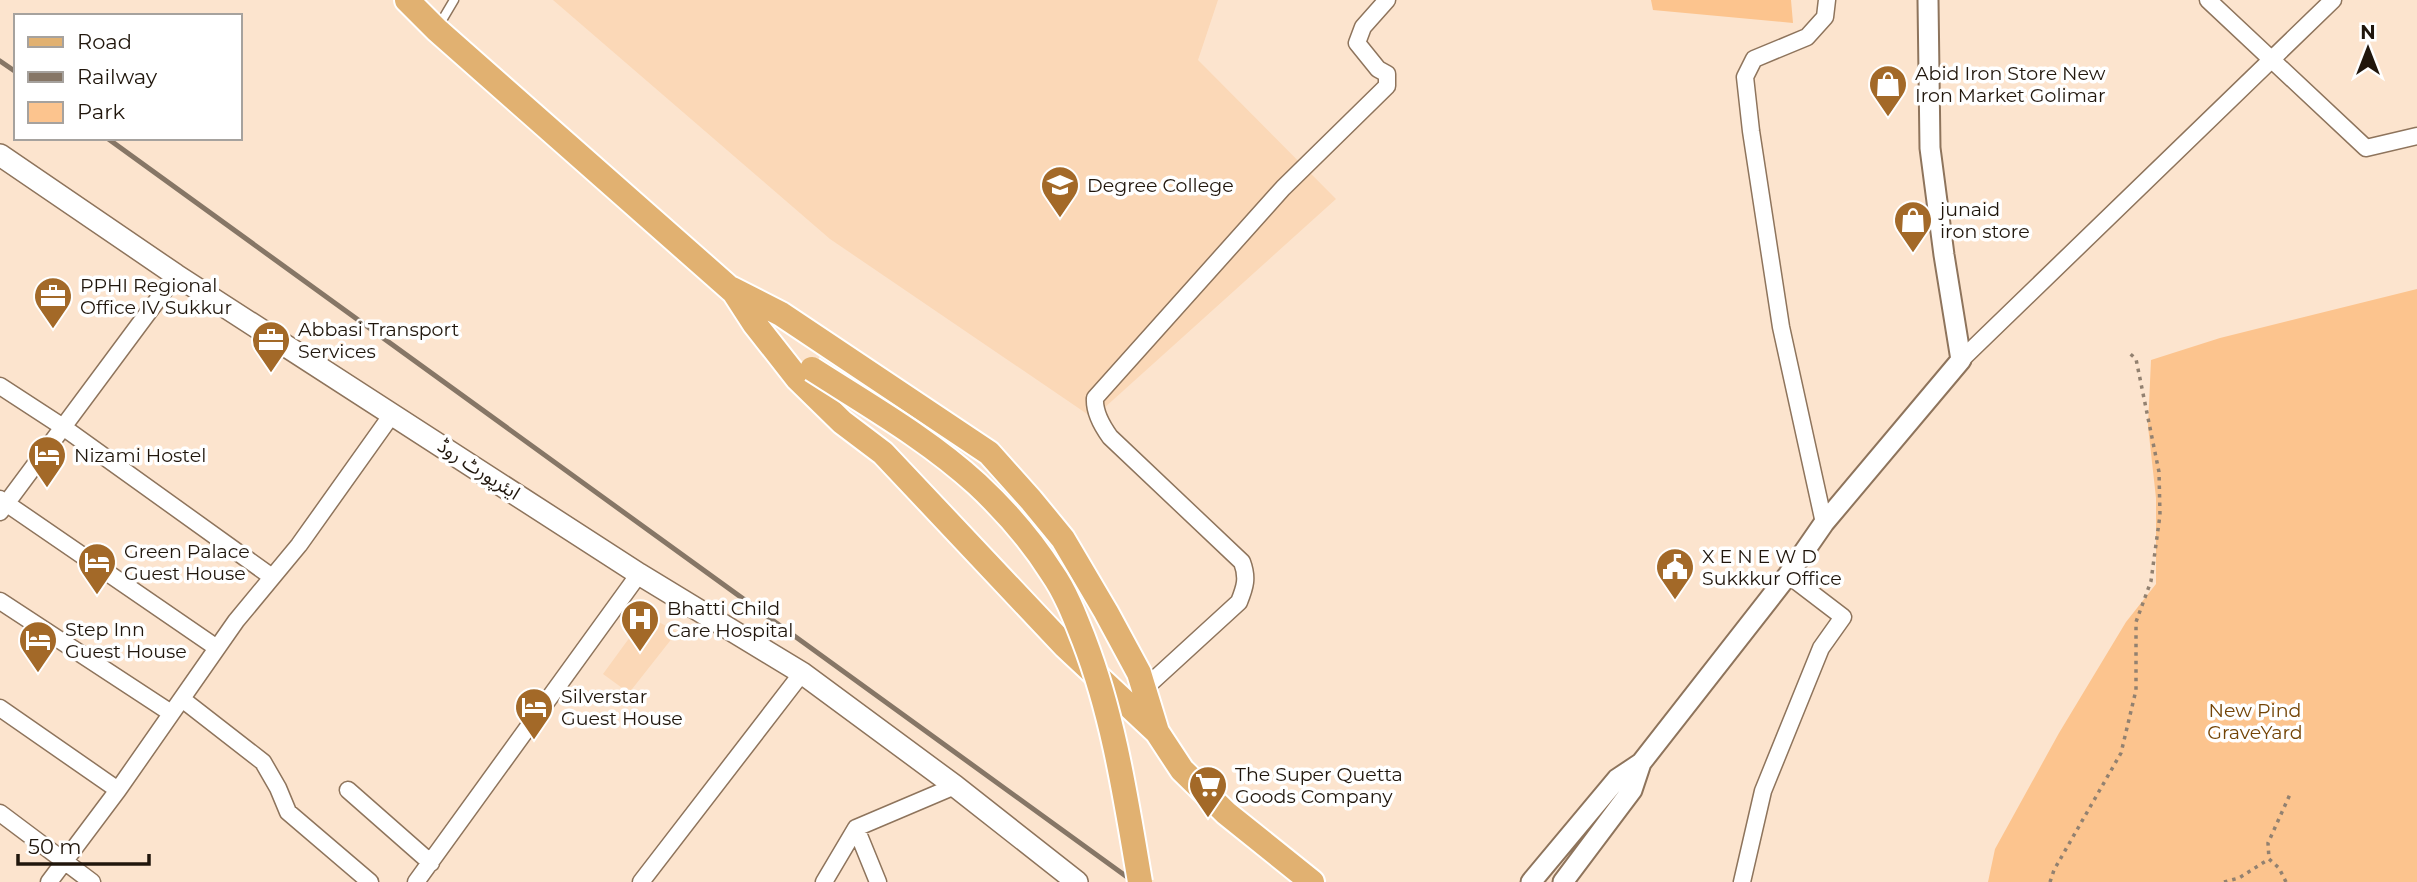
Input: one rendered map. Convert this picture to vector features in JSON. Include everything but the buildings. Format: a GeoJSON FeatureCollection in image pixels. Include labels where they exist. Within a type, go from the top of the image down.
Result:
{"type":"FeatureCollection","features":[{"type":"Feature","properties":{"kind":"main road"},"geometry":{"type":"LineString","coordinates":[[407,0],[437,30],[695,260],[732,289],[811,369],[938,452],[976,483],[1013,519],[1054,574],[1075,615],[1096,671],[1119,755],[1140,882]]}},
{"type":"Feature","properties":{"kind":"main road","name":"ایئرپورٹ روڈ"},"geometry":{"type":"LineString","coordinates":[[0,155],[176,275],[639,574],[803,673],[956,786],[1077,882]]}},
{"type":"Feature","properties":{"kind":"main road"},"geometry":{"type":"LineString","coordinates":[[732,289],[781,314],[989,453],[1063,539],[1107,612],[1145,688],[1157,732]]}},
{"type":"Feature","properties":{"kind":"main road"},"geometry":{"type":"LineString","coordinates":[[732,289],[754,323],[798,379],[842,422],[883,453],[1065,646],[1157,732],[1182,769],[1226,813],[1312,882]]}},
{"type":"Feature","properties":{"kind":"street"},"geometry":{"type":"LineString","coordinates":[[1145,688],[1238,602],[1246,584],[1246,572],[1242,562],[1110,437],[1102,426],[1094,405],[1095,398],[1283,188],[1387,86],[1387,75],[1378,69],[1357,43],[1363,27],[1387,0]]}},
{"type":"Feature","properties":{"kind":"street"},"geometry":{"type":"LineString","coordinates":[[1825,523],[1781,327],[1745,77],[1754,59],[1807,37],[1825,17],[1827,0]]}},
{"type":"Feature","properties":{"kind":"street"},"geometry":{"type":"LineString","coordinates":[[1928,0],[1930,148],[1961,360]]}},
{"type":"Feature","properties":{"kind":"street"},"geometry":{"type":"LineString","coordinates":[[2208,0],[2366,148],[2417,136]]}},
{"type":"Feature","properties":{"kind":"street"},"geometry":{"type":"LineString","coordinates":[[1531,882],[1616,779],[1641,763],[1788,575],[1825,523],[1961,360],[2333,0]]}},
{"type":"Feature","properties":{"kind":"street"},"geometry":{"type":"LineString","coordinates":[[176,275],[2,505],[217,649]]}},
{"type":"Feature","properties":{"kind":"street"},"geometry":{"type":"LineString","coordinates":[[0,386],[63,427],[272,577]]}},
{"type":"Feature","properties":{"kind":"street"},"geometry":{"type":"LineString","coordinates":[[49,882],[118,790],[217,649],[299,545],[393,413]]}},
{"type":"Feature","properties":{"kind":"street"},"geometry":{"type":"LineString","coordinates":[[416,882],[639,574]]}},
{"type":"Feature","properties":{"kind":"street"},"geometry":{"type":"LineString","coordinates":[[1742,882],[1763,791],[1821,648],[1843,617],[1788,575]]}},
{"type":"Feature","properties":{"kind":"street"},"geometry":{"type":"LineString","coordinates":[[0,601],[172,713]]}},
{"type":"Feature","properties":{"kind":"street"},"geometry":{"type":"LineString","coordinates":[[641,882],[803,673]]}},
{"type":"Feature","properties":{"kind":"street"},"geometry":{"type":"LineString","coordinates":[[182,699],[263,762],[288,812],[370,882]]}},
{"type":"Feature","properties":{"kind":"street"},"geometry":{"type":"LineString","coordinates":[[0,708],[118,790]]}},
{"type":"Feature","properties":{"kind":"street"},"geometry":{"type":"LineString","coordinates":[[1563,882],[1632,790],[1641,763]]}},
{"type":"Feature","properties":{"kind":"street"},"geometry":{"type":"LineString","coordinates":[[824,882],[856,828],[956,786]]}},
{"type":"Feature","properties":{"kind":"street"},"geometry":{"type":"LineString","coordinates":[[348,790],[431,863]]}},
{"type":"Feature","properties":{"kind":"street"},"geometry":{"type":"LineString","coordinates":[[0,813],[92,882]]}},
{"type":"Feature","properties":{"kind":"street"},"geometry":{"type":"LineString","coordinates":[[856,828],[878,882]]}},
{"type":"Feature","properties":{"kind":"lane"},"geometry":{"type":"LineString","coordinates":[[437,30],[454,0]]}},
{"type":"Feature","properties":{"kind":"path"},"geometry":{"type":"LineString","coordinates":[[2050,882],[2054,870],[2121,753],[2136,690],[2136,622],[2151,581],[2160,515],[2159,472],[2136,359],[2127,351]]}},
{"type":"Feature","properties":{"kind":"path"},"geometry":{"type":"LineString","coordinates":[[2286,882],[2279,868],[2269,859],[2268,843],[2291,792]]}},
{"type":"Feature","properties":{"kind":"path"},"geometry":{"type":"LineString","coordinates":[[2224,882],[2239,878],[2269,859]]}},
{"type":"Feature","properties":{"kind":"shaded area","name":"Degree College"},"geometry":{"type":"Polygon","coordinates":[[[553,0],[1218,0],[1198,60],[1336,199],[1093,418],[830,239],[553,0]]]}},
{"type":"Feature","properties":{"kind":"shaded area","name":"Bhatti Child Care Hospital"},"geometry":{"type":"Polygon","coordinates":[[[646,615],[677,632],[629,693],[603,674],[646,615]]]}},
{"type":"Feature","properties":{"kind":"green space"},"geometry":{"type":"Polygon","coordinates":[[[1651,0],[1791,0],[1793,23],[1653,10],[1651,0]]]}},
{"type":"Feature","properties":{"kind":"green space","name":"New Pind GraveYard"},"geometry":{"type":"Polygon","coordinates":[[[2417,289],[2417,882],[1988,882],[1995,849],[2059,733],[2126,622],[2156,584],[2156,498],[2148,426],[2151,360],[2220,338],[2417,289]]]}},
{"type":"Feature","properties":{"kind":"railway"},"geometry":{"type":"LineString","coordinates":[[0,61],[14,71]]}},
{"type":"Feature","properties":{"kind":"railway"},"geometry":{"type":"LineString","coordinates":[[110,140],[1134,882]]}},
{"type":"Feature","properties":{"kind":"place","name":"Abid Iron Store New Iron Market Golimar"},"geometry":{"type":"Point","coordinates":[1888,118]}},
{"type":"Feature","properties":{"kind":"place","name":"Degree College"},"geometry":{"type":"Point","coordinates":[1060,219]}},
{"type":"Feature","properties":{"kind":"place","name":"junaid iron store"},"geometry":{"type":"Point","coordinates":[1913,254]}},
{"type":"Feature","properties":{"kind":"place","name":"PPHI Regional Office IV Sukkur"},"geometry":{"type":"Point","coordinates":[53,330]}},
{"type":"Feature","properties":{"kind":"place","name":"Abbasi Transport Services"},"geometry":{"type":"Point","coordinates":[271,374]}},
{"type":"Feature","properties":{"kind":"place","name":"Nizami Hostel"},"geometry":{"type":"Point","coordinates":[47,489]}},
{"type":"Feature","properties":{"kind":"place","name":"Green Palace Guest House"},"geometry":{"type":"Point","coordinates":[97,596]}},
{"type":"Feature","properties":{"kind":"place","name":"X E N E W D Sukkkur Office"},"geometry":{"type":"Point","coordinates":[1675,601]}},
{"type":"Feature","properties":{"kind":"place","name":"Bhatti Child Care Hospital"},"geometry":{"type":"Point","coordinates":[640,653]}},
{"type":"Feature","properties":{"kind":"place","name":"Step Inn Guest House"},"geometry":{"type":"Point","coordinates":[38,674]}},
{"type":"Feature","properties":{"kind":"place","name":"Silverstar Guest House"},"geometry":{"type":"Point","coordinates":[534,741]}},
{"type":"Feature","properties":{"kind":"place","name":"The Super Quetta Goods Company"},"geometry":{"type":"Point","coordinates":[1208,819]}}]}
